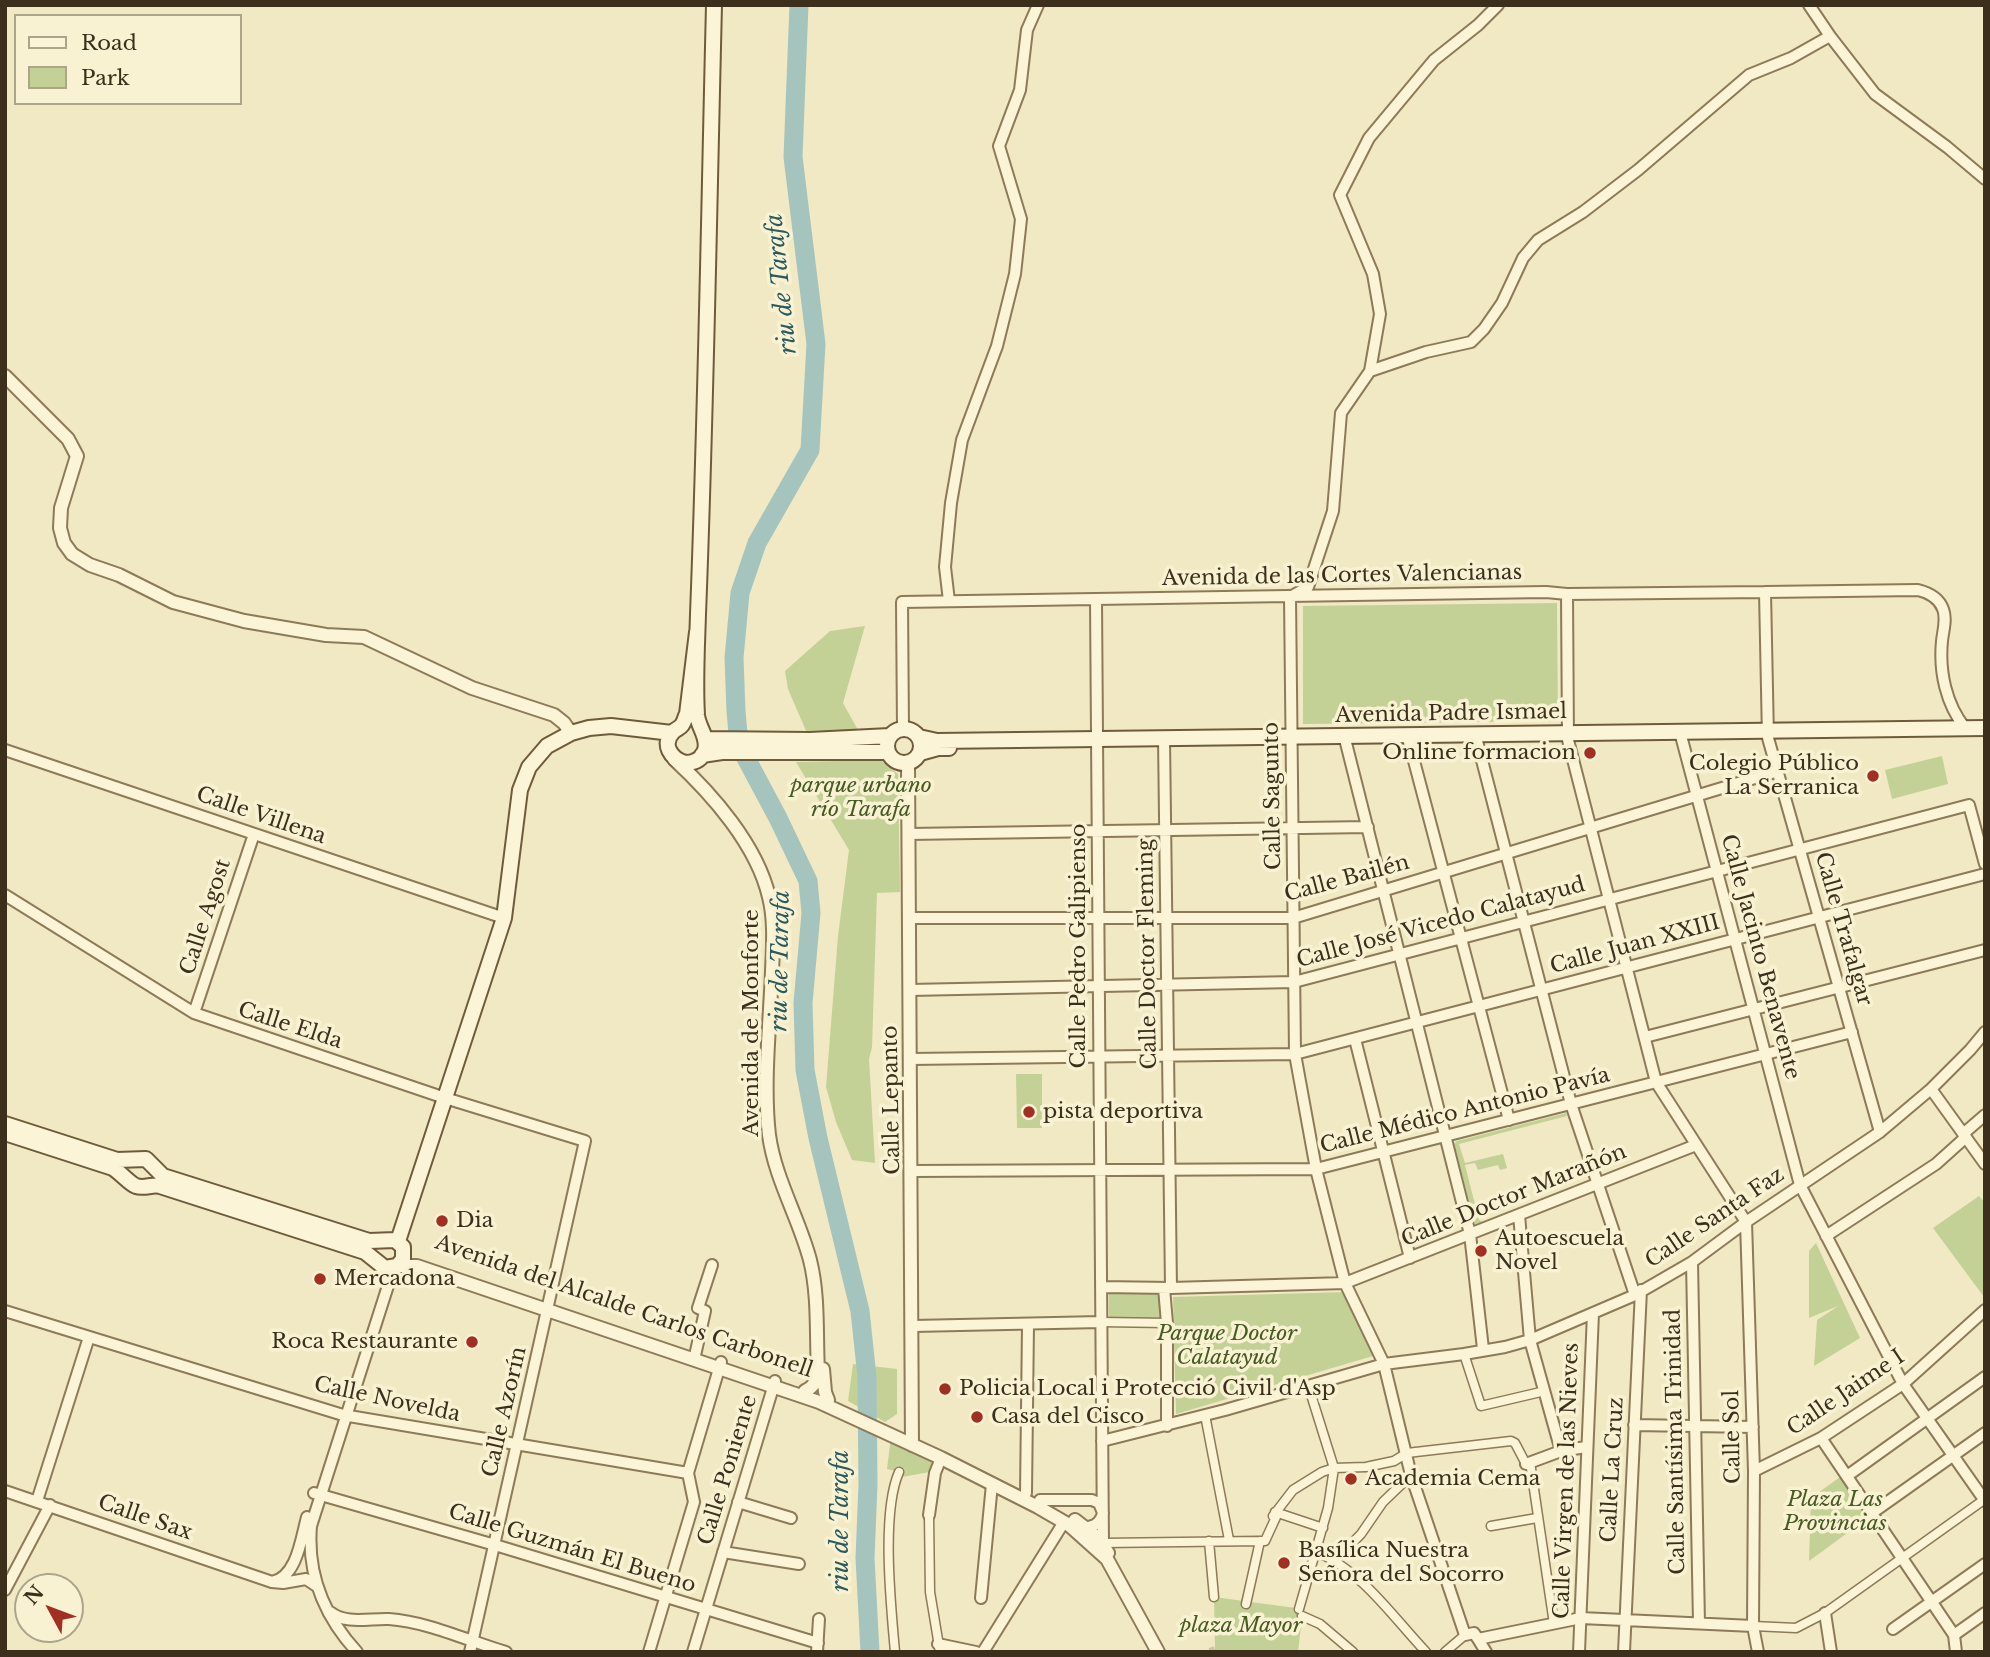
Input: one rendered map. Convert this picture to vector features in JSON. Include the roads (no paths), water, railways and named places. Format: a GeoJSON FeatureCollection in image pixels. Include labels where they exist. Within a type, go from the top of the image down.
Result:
{"type":"FeatureCollection","features":[{"type":"Feature","properties":{"kind":"main road"},"geometry":{"type":"LineString","coordinates":[[671,753],[677,729],[687,714],[697,632],[704,463],[714,5]]}},
{"type":"Feature","properties":{"kind":"main road"},"geometry":{"type":"LineString","coordinates":[[697,632],[702,734],[706,747],[700,758]]}},
{"type":"Feature","properties":{"kind":"main road"},"geometry":{"type":"LineString","coordinates":[[395,1244],[376,1249],[388,1265],[403,1259],[395,1244],[504,918],[520,790],[529,767],[547,746],[571,733],[589,728],[677,729],[689,725],[702,734],[824,740],[911,730],[919,737],[920,753],[908,763],[896,762],[888,752]]}},
{"type":"Feature","properties":{"kind":"main road"},"geometry":{"type":"LineString","coordinates":[[626,728],[685,763],[722,752],[888,752]]}},
{"type":"Feature","properties":{"kind":"main road","name":"Avenida Padre Ismael"},"geometry":{"type":"LineString","coordinates":[[1768,734],[1985,728]]}},
{"type":"Feature","properties":{"kind":"main road"},"geometry":{"type":"LineString","coordinates":[[888,752],[896,733]]}},
{"type":"Feature","properties":{"kind":"main road","name":"Avenida Padre Ismael"},"geometry":{"type":"LineString","coordinates":[[919,737],[937,741],[1164,742],[1768,734],[1985,735]]}},
{"type":"Feature","properties":{"kind":"main road","name":"Avenida Padre Ismael"},"geometry":{"type":"LineString","coordinates":[[1291,740],[1346,743],[1568,737]]}},
{"type":"Feature","properties":{"kind":"main road","name":"Avenida Padre Ismael"},"geometry":{"type":"LineString","coordinates":[[920,753],[937,748],[1097,742]]}},
{"type":"Feature","properties":{"kind":"main road","name":"Avenida del Alcalde Carlos Carbonell"},"geometry":{"type":"LineString","coordinates":[[5,1124],[117,1160],[146,1159],[163,1177],[369,1241],[395,1244]]}},
{"type":"Feature","properties":{"kind":"main road","name":"Avenida del Alcalde Carlos Carbonell"},"geometry":{"type":"LineString","coordinates":[[5,1133],[113,1168],[127,1176],[134,1185],[160,1186],[365,1252],[388,1265]]}},
{"type":"Feature","properties":{"kind":"main road"},"geometry":{"type":"LineString","coordinates":[[127,1176],[127,1167],[134,1160]]}},
{"type":"Feature","properties":{"kind":"main road"},"geometry":{"type":"LineString","coordinates":[[146,1186],[153,1179],[155,1170]]}},
{"type":"Feature","properties":{"kind":"street"},"geometry":{"type":"LineString","coordinates":[[949,601],[945,567],[951,503],[962,440],[997,346],[1014,274],[1021,219],[999,146],[1020,90],[1027,30],[1038,5]]}},
{"type":"Feature","properties":{"kind":"street"},"geometry":{"type":"LineString","coordinates":[[1290,597],[1308,587],[1333,511],[1342,413],[1370,371],[1380,314],[1373,274],[1340,195],[1369,138],[1377,128],[1434,60],[1478,25],[1498,5]]}},
{"type":"Feature","properties":{"kind":"street"},"geometry":{"type":"LineString","coordinates":[[1809,5],[1875,94],[1985,179]]}},
{"type":"Feature","properties":{"kind":"street"},"geometry":{"type":"LineString","coordinates":[[1370,371],[1426,352],[1471,342],[1502,303],[1523,258],[1538,240],[1583,212],[1617,186],[1749,75],[1791,58],[1830,36]]}},
{"type":"Feature","properties":{"kind":"street"},"geometry":{"type":"LineString","coordinates":[[5,376],[68,439],[77,456],[61,508],[60,528],[64,543],[72,554],[90,565],[119,575],[173,602],[244,621],[326,635],[364,637],[472,688],[554,715],[571,733]]}},
{"type":"Feature","properties":{"kind":"street","name":"Avenida de las Cortes Valencianas"},"geometry":{"type":"LineString","coordinates":[[896,733],[902,602],[1546,592],[1567,594],[1918,590],[1927,592],[1938,600],[1945,615],[1941,660],[1946,690],[1959,721],[1965,728]]}},
{"type":"Feature","properties":{"kind":"street"},"geometry":{"type":"LineString","coordinates":[[1765,592],[1768,734]]}},
{"type":"Feature","properties":{"kind":"street"},"geometry":{"type":"LineString","coordinates":[[1567,594],[1568,737],[1656,1082],[1746,1222]]}},
{"type":"Feature","properties":{"kind":"street","name":"Calle Sagunto"},"geometry":{"type":"LineString","coordinates":[[1290,597],[1295,1054],[1316,1169],[1346,1283],[1384,1364],[1411,1475],[1465,1635]]}},
{"type":"Feature","properties":{"kind":"street","name":"Calle Pedro Galipienso"},"geometry":{"type":"LineString","coordinates":[[1096,600],[1103,1543]]}},
{"type":"Feature","properties":{"kind":"street","name":"Calle Trafalgar"},"geometry":{"type":"LineString","coordinates":[[1768,734],[1881,1132]]}},
{"type":"Feature","properties":{"kind":"street","name":"Calle Jacinto Benavente"},"geometry":{"type":"LineString","coordinates":[[1681,735],[1800,1185],[1903,1384],[1984,1500]]}},
{"type":"Feature","properties":{"kind":"street"},"geometry":{"type":"LineString","coordinates":[[1477,741],[1571,1104],[1638,1293]]}},
{"type":"Feature","properties":{"kind":"street","name":"Calle Doctor Fleming"},"geometry":{"type":"LineString","coordinates":[[1164,742],[1171,1170],[1167,1426]]}},
{"type":"Feature","properties":{"kind":"street"},"geometry":{"type":"LineString","coordinates":[[1409,742],[1509,1120]]}},
{"type":"Feature","properties":{"kind":"street"},"geometry":{"type":"LineString","coordinates":[[1346,743],[1470,1234],[1483,1349]]}},
{"type":"Feature","properties":{"kind":"street","name":"Calle Villena"},"geometry":{"type":"LineString","coordinates":[[5,750],[504,918]]}},
{"type":"Feature","properties":{"kind":"street","name":"Avenida de Monforte"},"geometry":{"type":"LineString","coordinates":[[671,753],[704,787],[734,827],[756,864],[770,897],[773,952],[767,1110],[774,1158],[806,1248],[814,1280],[818,1371],[816,1382],[812,1388],[805,1391]]}},
{"type":"Feature","properties":{"kind":"street","name":"Avenida de Monforte"},"geometry":{"type":"LineString","coordinates":[[700,758],[704,777],[757,853],[776,897],[779,919],[773,1109],[775,1137],[820,1280],[827,1401]]}},
{"type":"Feature","properties":{"kind":"street","name":"Calle Lepanto"},"geometry":{"type":"LineString","coordinates":[[908,763],[912,1441]]}},
{"type":"Feature","properties":{"kind":"street","name":"Calle Bailén"},"geometry":{"type":"LineString","coordinates":[[909,918],[1293,918],[1778,771]]}},
{"type":"Feature","properties":{"kind":"street","name":"Calle José Vicedo Calatayud"},"geometry":{"type":"LineString","coordinates":[[910,989],[1294,982],[1969,805],[1985,864]]}},
{"type":"Feature","properties":{"kind":"street"},"geometry":{"type":"LineString","coordinates":[[909,834],[1368,827]]}},
{"type":"Feature","properties":{"kind":"street","name":"Calle Agost"},"geometry":{"type":"LineString","coordinates":[[194,1013],[254,834]]}},
{"type":"Feature","properties":{"kind":"street","name":"Calle Juan XXIII"},"geometry":{"type":"LineString","coordinates":[[911,1059],[1295,1054],[1985,874]]}},
{"type":"Feature","properties":{"kind":"street","name":"Calle Elda"},"geometry":{"type":"LineString","coordinates":[[5,895],[194,1013],[445,1098],[585,1141]]}},
{"type":"Feature","properties":{"kind":"street"},"geometry":{"type":"LineString","coordinates":[[1645,1037],[1985,950]]}},
{"type":"Feature","properties":{"kind":"street","name":"Calle Médico Antonio Pavía"},"geometry":{"type":"LineString","coordinates":[[912,1171],[1316,1169],[1852,1032]]}},
{"type":"Feature","properties":{"kind":"street","name":"Calle Santa Faz"},"geometry":{"type":"LineString","coordinates":[[1102,1441],[1167,1426],[1384,1364],[1505,1347],[1530,1340],[1638,1293],[1692,1262],[1746,1222],[1881,1132],[1931,1089],[1985,1032]]}},
{"type":"Feature","properties":{"kind":"street"},"geometry":{"type":"LineString","coordinates":[[1354,1039],[1409,1258]]}},
{"type":"Feature","properties":{"kind":"street"},"geometry":{"type":"LineString","coordinates":[[1931,1089],[1985,1164]]}},
{"type":"Feature","properties":{"kind":"street"},"geometry":{"type":"LineString","coordinates":[[1826,1236],[1936,1164],[1985,1115]]}},
{"type":"Feature","properties":{"kind":"street","name":"Calle Azorín"},"geometry":{"type":"LineString","coordinates":[[471,1647],[585,1141]]}},
{"type":"Feature","properties":{"kind":"street","name":"Calle Doctor Marañón"},"geometry":{"type":"LineString","coordinates":[[1346,1283],[1696,1145]]}},
{"type":"Feature","properties":{"kind":"street"},"geometry":{"type":"LineString","coordinates":[[1519,1215],[1530,1340],[1561,1451]]}},
{"type":"Feature","properties":{"kind":"street","name":"Calle Sol"},"geometry":{"type":"LineString","coordinates":[[1746,1222],[1754,1471],[1753,1626],[1758,1652]]}},
{"type":"Feature","properties":{"kind":"street","name":"Avenida del Alcalde Carlos Carbonell"},"geometry":{"type":"LineString","coordinates":[[395,1244],[419,1259],[549,1307],[827,1401]]}},
{"type":"Feature","properties":{"kind":"street","name":"Calle Santísima Trinidad"},"geometry":{"type":"LineString","coordinates":[[1692,1262],[1699,1623]]}},
{"type":"Feature","properties":{"kind":"street"},"geometry":{"type":"LineString","coordinates":[[272,1582],[280,1581],[292,1566],[343,1414],[388,1265]]}},
{"type":"Feature","properties":{"kind":"street","name":"Avenida del Alcalde Carlos Carbonell"},"geometry":{"type":"LineString","coordinates":[[388,1265],[417,1266],[549,1307]]}},
{"type":"Feature","properties":{"kind":"street"},"geometry":{"type":"LineString","coordinates":[[695,1357],[705,1311],[698,1308],[712,1265]]}},
{"type":"Feature","properties":{"kind":"street"},"geometry":{"type":"LineString","coordinates":[[1101,1287],[1346,1283]]}},
{"type":"Feature","properties":{"kind":"street","name":"Calle La Cruz"},"geometry":{"type":"LineString","coordinates":[[1624,1652],[1638,1293]]}},
{"type":"Feature","properties":{"kind":"street","name":"Calle Jaime I"},"geometry":{"type":"LineString","coordinates":[[1754,1471],[1821,1438],[1903,1384],[1985,1310]]}},
{"type":"Feature","properties":{"kind":"street","name":"Calle Novelda"},"geometry":{"type":"LineString","coordinates":[[5,1311],[343,1414],[688,1472]]}},
{"type":"Feature","properties":{"kind":"street","name":"Calle Virgen de las Nieves"},"geometry":{"type":"LineString","coordinates":[[1579,1652],[1594,1312]]}},
{"type":"Feature","properties":{"kind":"street"},"geometry":{"type":"LineString","coordinates":[[913,1326],[1167,1323]]}},
{"type":"Feature","properties":{"kind":"street"},"geometry":{"type":"LineString","coordinates":[[1026,1493],[1028,1325]]}},
{"type":"Feature","properties":{"kind":"street"},"geometry":{"type":"LineString","coordinates":[[37,1501],[89,1337]]}},
{"type":"Feature","properties":{"kind":"street"},"geometry":{"type":"LineString","coordinates":[[1464,1354],[1481,1406],[1545,1391]]}},
{"type":"Feature","properties":{"kind":"street"},"geometry":{"type":"LineString","coordinates":[[649,1652],[694,1502],[688,1472],[720,1366]]}},
{"type":"Feature","properties":{"kind":"street"},"geometry":{"type":"LineString","coordinates":[[1847,1476],[1985,1377]]}},
{"type":"Feature","properties":{"kind":"street","name":"Avenida del Alcalde Carlos Carbonell"},"geometry":{"type":"LineString","coordinates":[[774,1384],[805,1391],[827,1401]]}},
{"type":"Feature","properties":{"kind":"street","name":"Calle Poniente"},"geometry":{"type":"LineString","coordinates":[[693,1652],[774,1384]]}},
{"type":"Feature","properties":{"kind":"street"},"geometry":{"type":"LineString","coordinates":[[1308,1385],[1334,1468],[1323,1528],[1301,1612],[1353,1652]]}},
{"type":"Feature","properties":{"kind":"street"},"geometry":{"type":"LineString","coordinates":[[827,1401],[1040,1500],[1075,1526],[1113,1567]]}},
{"type":"Feature","properties":{"kind":"street"},"geometry":{"type":"LineString","coordinates":[[1205,1415],[1229,1540]]}},
{"type":"Feature","properties":{"kind":"street"},"geometry":{"type":"LineString","coordinates":[[1634,1425],[1753,1427]]}},
{"type":"Feature","properties":{"kind":"street"},"geometry":{"type":"LineString","coordinates":[[1872,1513],[1985,1433]]}},
{"type":"Feature","properties":{"kind":"street"},"geometry":{"type":"LineString","coordinates":[[1821,1438],[1954,1635],[1956,1652]]}},
{"type":"Feature","properties":{"kind":"street"},"geometry":{"type":"LineString","coordinates":[[912,1441],[1103,1543],[1265,1541],[1276,1517],[1273,1516],[1275,1512],[1293,1490],[1334,1468],[1366,1467],[1394,1461],[1407,1454],[1511,1441],[1528,1463],[1554,1623]]}},
{"type":"Feature","properties":{"kind":"street"},"geometry":{"type":"LineString","coordinates":[[1528,1463],[1561,1451],[1586,1447]]}},
{"type":"Feature","properties":{"kind":"street"},"geometry":{"type":"LineString","coordinates":[[941,1458],[935,1473],[929,1515],[930,1592],[939,1648],[976,1652]]}},
{"type":"Feature","properties":{"kind":"street"},"geometry":{"type":"LineString","coordinates":[[895,1652],[890,1591],[891,1531],[892,1496],[899,1472]]}},
{"type":"Feature","properties":{"kind":"street"},"geometry":{"type":"LineString","coordinates":[[1336,1560],[1362,1534],[1383,1503],[1411,1475]]}},
{"type":"Feature","properties":{"kind":"street"},"geometry":{"type":"LineString","coordinates":[[981,1598],[992,1484]]}},
{"type":"Feature","properties":{"kind":"street","name":"Calle Sax"},"geometry":{"type":"LineString","coordinates":[[5,1491],[272,1582]]}},
{"type":"Feature","properties":{"kind":"street"},"geometry":{"type":"LineString","coordinates":[[317,1494],[310,1538],[315,1585],[330,1615],[357,1652]]}},
{"type":"Feature","properties":{"kind":"street","name":"Calle Guzmán El Bueno"},"geometry":{"type":"LineString","coordinates":[[317,1494],[706,1609],[818,1648]]}},
{"type":"Feature","properties":{"kind":"street"},"geometry":{"type":"LineString","coordinates":[[1040,1500],[1088,1500],[1099,1503],[1103,1513],[1096,1525],[1075,1526]]}},
{"type":"Feature","properties":{"kind":"street"},"geometry":{"type":"LineString","coordinates":[[983,1652],[1075,1526],[1079,1506],[1088,1500]]}},
{"type":"Feature","properties":{"kind":"street"},"geometry":{"type":"LineString","coordinates":[[1478,1639],[1581,1618],[1796,1628],[1825,1613],[1984,1500]]}},
{"type":"Feature","properties":{"kind":"street"},"geometry":{"type":"LineString","coordinates":[[738,1502],[791,1518]]}},
{"type":"Feature","properties":{"kind":"street"},"geometry":{"type":"LineString","coordinates":[[5,1590],[50,1505]]}},
{"type":"Feature","properties":{"kind":"street"},"geometry":{"type":"LineString","coordinates":[[1275,1512],[1323,1528]]}},
{"type":"Feature","properties":{"kind":"street"},"geometry":{"type":"LineString","coordinates":[[1490,1526],[1537,1518]]}},
{"type":"Feature","properties":{"kind":"street"},"geometry":{"type":"LineString","coordinates":[[1209,1541],[1214,1597]]}},
{"type":"Feature","properties":{"kind":"street"},"geometry":{"type":"LineString","coordinates":[[1246,1604],[1260,1541]]}},
{"type":"Feature","properties":{"kind":"street"},"geometry":{"type":"LineString","coordinates":[[1103,1543],[1158,1652]]}},
{"type":"Feature","properties":{"kind":"street"},"geometry":{"type":"LineString","coordinates":[[723,1552],[799,1564]]}},
{"type":"Feature","properties":{"kind":"street"},"geometry":{"type":"LineString","coordinates":[[1317,1552],[1336,1560],[1381,1599],[1389,1612],[1426,1652]]}},
{"type":"Feature","properties":{"kind":"street"},"geometry":{"type":"LineString","coordinates":[[1893,1629],[1985,1564]]}},
{"type":"Feature","properties":{"kind":"street"},"geometry":{"type":"LineString","coordinates":[[272,1582],[306,1579],[315,1585]]}},
{"type":"Feature","properties":{"kind":"street"},"geometry":{"type":"LineString","coordinates":[[1825,1613],[1831,1652]]}},
{"type":"Feature","properties":{"kind":"street"},"geometry":{"type":"LineString","coordinates":[[1954,1635],[1985,1614]]}},
{"type":"Feature","properties":{"kind":"street"},"geometry":{"type":"LineString","coordinates":[[330,1615],[349,1620],[387,1619],[418,1624],[471,1647],[506,1652]]}},
{"type":"Feature","properties":{"kind":"street"},"geometry":{"type":"LineString","coordinates":[[818,1648],[819,1619]]}},
{"type":"Feature","properties":{"kind":"street"},"geometry":{"type":"LineString","coordinates":[[1445,1652],[1465,1635],[1474,1633],[1486,1652]]}},
{"type":"Feature","properties":{"kind":"waterway","name":"riu de Tarafa"},"geometry":{"type":"LineString","coordinates":[[799,5],[793,157],[816,344],[810,450],[757,543],[740,593],[734,658],[736,711],[739,745],[808,881],[811,913],[803,1003],[805,1070],[818,1138],[860,1311],[867,1377],[868,1485],[865,1558],[870,1652]]}},
{"type":"Feature","properties":{"kind":"tunnel"},"geometry":{"type":"LineString","coordinates":[[1210,1652],[1215,1650]]}},
{"type":"Feature","properties":{"kind":"place","name":"Online formacion"},"geometry":{"type":"Point","coordinates":[1590,753]}},
{"type":"Feature","properties":{"kind":"place","name":"Colegio Público La Serranica"},"geometry":{"type":"Point","coordinates":[1873,776]}},
{"type":"Feature","properties":{"kind":"place","name":"pista deportiva"},"geometry":{"type":"Point","coordinates":[1029,1112]}},
{"type":"Feature","properties":{"kind":"place","name":"Dia"},"geometry":{"type":"Point","coordinates":[442,1221]}},
{"type":"Feature","properties":{"kind":"place","name":"Autoescuela Novel"},"geometry":{"type":"Point","coordinates":[1481,1251]}},
{"type":"Feature","properties":{"kind":"place","name":"Mercadona"},"geometry":{"type":"Point","coordinates":[320,1279]}},
{"type":"Feature","properties":{"kind":"place","name":"Roca Restaurante"},"geometry":{"type":"Point","coordinates":[472,1342]}},
{"type":"Feature","properties":{"kind":"place","name":"Policia Local i Protecció Civil d'Asp"},"geometry":{"type":"Point","coordinates":[945,1389]}},
{"type":"Feature","properties":{"kind":"place","name":"Casa del Cisco"},"geometry":{"type":"Point","coordinates":[977,1417]}},
{"type":"Feature","properties":{"kind":"place","name":"Academia Cema"},"geometry":{"type":"Point","coordinates":[1351,1479]}},
{"type":"Feature","properties":{"kind":"place","name":"Basílica Nuestra Señora del Socorro"},"geometry":{"type":"Point","coordinates":[1284,1563]}},
{"type":"Feature","properties":{"kind":"park label","name":"parque urbano río Tarafa"},"geometry":{"type":"Point","coordinates":[861,798]}},
{"type":"Feature","properties":{"kind":"park label","name":"Parque Doctor Calatayud"},"geometry":{"type":"Point","coordinates":[1227,1346]}},
{"type":"Feature","properties":{"kind":"park label","name":"Plaza Las Provincias"},"geometry":{"type":"Point","coordinates":[1835,1512]}},
{"type":"Feature","properties":{"kind":"park label","name":"plaza Mayor"},"geometry":{"type":"Point","coordinates":[1241,1626]}}]}
